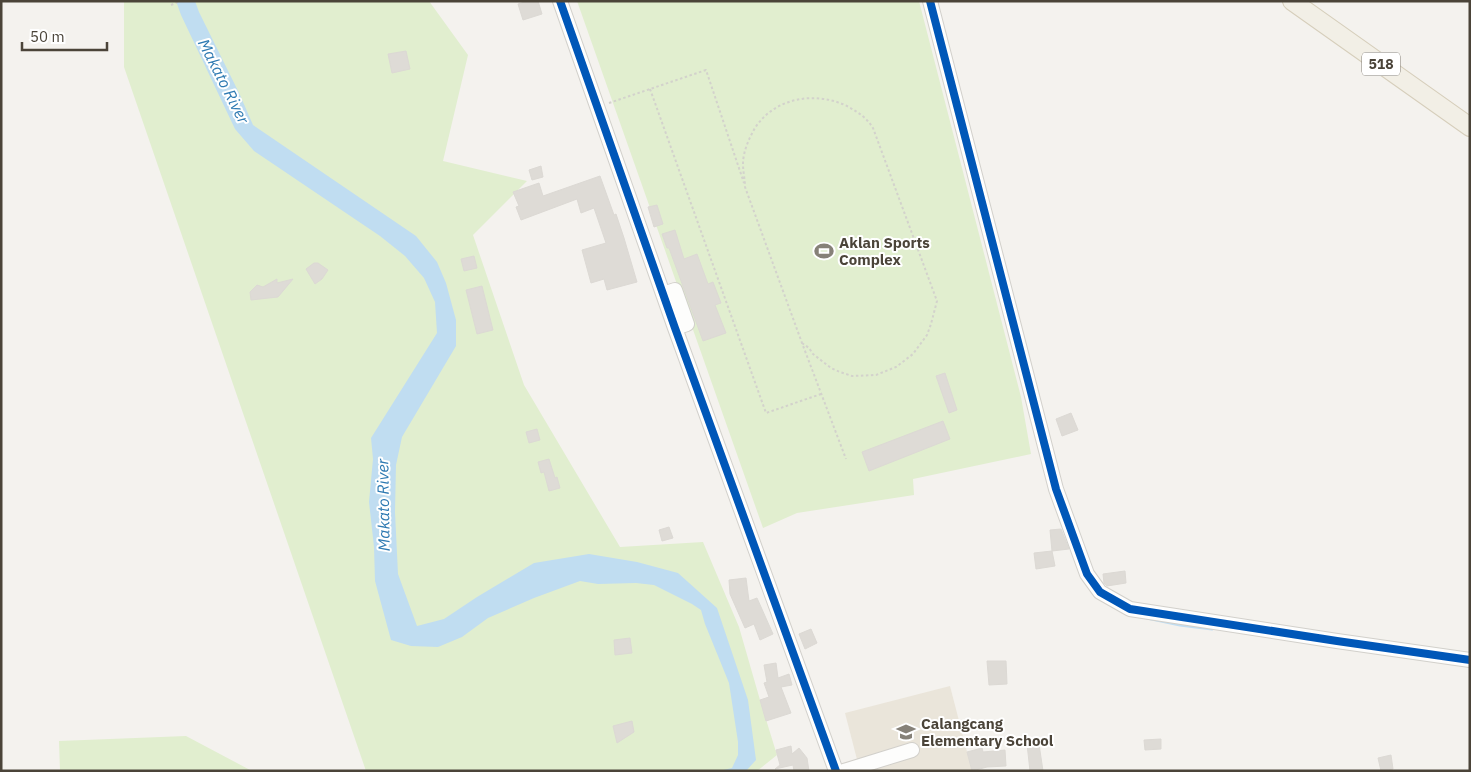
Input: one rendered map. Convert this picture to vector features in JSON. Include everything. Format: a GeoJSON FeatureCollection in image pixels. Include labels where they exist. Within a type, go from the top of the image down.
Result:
{"type":"FeatureCollection","features":[{"type":"Feature","properties":{"kind":"main road","name":"518"},"geometry":{"type":"LineString","coordinates":[[1292,1],[1470,127]]}},
{"type":"Feature","properties":{"kind":"street"},"geometry":{"type":"LineString","coordinates":[[560,1],[675,328],[836,771]]}},
{"type":"Feature","properties":{"kind":"street"},"geometry":{"type":"LineString","coordinates":[[930,1],[1056,489],[1087,574],[1100,592],[1130,609],[1470,660]]}},
{"type":"Feature","properties":{"kind":"street"},"geometry":{"type":"LineString","coordinates":[[844,771],[912,750]]}},
{"type":"Feature","properties":{"kind":"path"},"geometry":{"type":"LineString","coordinates":[[171,5],[180,1]]}},
{"type":"Feature","properties":{"kind":"path"},"geometry":{"type":"LineString","coordinates":[[604,105],[706,70],[745,187],[846,459]]}},
{"type":"Feature","properties":{"kind":"path"},"geometry":{"type":"LineString","coordinates":[[650,89],[766,413],[821,394]]}},
{"type":"Feature","properties":{"kind":"path"},"geometry":{"type":"LineString","coordinates":[[745,187],[744,152],[755,128],[774,108],[794,100],[815,97],[835,101],[854,110],[869,121],[873,128],[937,301],[927,335],[913,354],[896,367],[876,375],[852,376],[840,372],[831,368],[802,343]]}},
{"type":"Feature","properties":{"kind":"shaded area","name":"Calangcang Elementary School"},"geometry":{"type":"Polygon","coordinates":[[[950,686],[972,771],[860,771],[845,713],[950,686]]]}},
{"type":"Feature","properties":{"kind":"green space"},"geometry":{"type":"Polygon","coordinates":[[[124,1],[429,1],[468,55],[443,161],[527,181],[473,235],[524,385],[620,547],[703,542],[739,627],[777,755],[757,771],[366,771],[124,67],[124,1]]]}},
{"type":"Feature","properties":{"kind":"green space","name":"Aklan Sports Complex"},"geometry":{"type":"Polygon","coordinates":[[[577,1],[919,1],[1021,397],[1031,454],[913,479],[914,495],[797,513],[763,528],[577,1]]]}},
{"type":"Feature","properties":{"kind":"green space"},"geometry":{"type":"Polygon","coordinates":[[[186,736],[252,771],[60,771],[59,741],[186,736]]]}},
{"type":"Feature","properties":{"kind":"water","name":"Makato River"},"geometry":{"type":"Polygon","coordinates":[[[176,1],[195,1],[253,125],[416,236],[437,262],[446,283],[456,320],[456,346],[402,437],[396,465],[395,512],[398,574],[417,626],[444,619],[534,563],[589,554],[637,562],[678,573],[717,608],[748,700],[756,760],[746,771],[719,771],[732,768],[738,755],[738,742],[729,683],[701,610],[654,585],[636,583],[598,584],[580,581],[488,618],[462,637],[438,647],[411,646],[391,640],[375,581],[374,547],[369,502],[373,459],[371,438],[437,333],[435,302],[424,278],[405,256],[380,236],[254,151],[235,129],[176,1]]]}},
{"type":"Feature","properties":{"kind":"building"},"geometry":{"type":"Polygon","coordinates":[[[538,1],[542,14],[523,20],[518,4],[538,1]]]}},
{"type":"Feature","properties":{"kind":"building"},"geometry":{"type":"Polygon","coordinates":[[[406,51],[410,69],[392,73],[388,54],[406,51]]]}},
{"type":"Feature","properties":{"kind":"building"},"geometry":{"type":"Polygon","coordinates":[[[541,166],[543,177],[532,180],[529,170],[541,166]]]}},
{"type":"Feature","properties":{"kind":"building"},"geometry":{"type":"Polygon","coordinates":[[[600,176],[614,215],[616,214],[637,282],[607,290],[604,279],[591,283],[582,250],[606,243],[594,208],[581,213],[577,199],[521,220],[516,207],[519,206],[513,192],[539,183],[543,196],[600,176]]]}},
{"type":"Feature","properties":{"kind":"building"},"geometry":{"type":"Polygon","coordinates":[[[657,205],[663,224],[654,227],[648,207],[657,205]]]}},
{"type":"Feature","properties":{"kind":"building"},"geometry":{"type":"Polygon","coordinates":[[[675,230],[684,259],[697,254],[708,284],[713,282],[721,303],[715,305],[726,333],[703,341],[669,248],[667,248],[662,234],[675,230]]]}},
{"type":"Feature","properties":{"kind":"building"},"geometry":{"type":"Polygon","coordinates":[[[474,256],[477,268],[464,271],[461,259],[474,256]]]}},
{"type":"Feature","properties":{"kind":"building"},"geometry":{"type":"Polygon","coordinates":[[[314,263],[318,263],[328,270],[322,279],[315,284],[306,269],[314,263]]]}},
{"type":"Feature","properties":{"kind":"building"},"geometry":{"type":"Polygon","coordinates":[[[277,279],[277,283],[293,279],[278,297],[251,300],[250,292],[257,285],[263,287],[277,279]]]}},
{"type":"Feature","properties":{"kind":"building"},"geometry":{"type":"Polygon","coordinates":[[[482,286],[493,330],[477,334],[466,290],[482,286]]]}},
{"type":"Feature","properties":{"kind":"building"},"geometry":{"type":"Polygon","coordinates":[[[945,373],[957,410],[949,413],[936,376],[945,373]]]}},
{"type":"Feature","properties":{"kind":"building"},"geometry":{"type":"Polygon","coordinates":[[[1071,413],[1078,430],[1062,436],[1056,419],[1071,413]]]}},
{"type":"Feature","properties":{"kind":"building"},"geometry":{"type":"Polygon","coordinates":[[[943,421],[950,439],[869,471],[862,452],[943,421]]]}},
{"type":"Feature","properties":{"kind":"building"},"geometry":{"type":"Polygon","coordinates":[[[537,429],[540,440],[529,443],[526,432],[537,429]]]}},
{"type":"Feature","properties":{"kind":"building"},"geometry":{"type":"Polygon","coordinates":[[[549,459],[560,488],[549,491],[544,472],[541,473],[538,462],[549,459]]]}},
{"type":"Feature","properties":{"kind":"building"},"geometry":{"type":"Polygon","coordinates":[[[669,527],[673,538],[662,541],[659,530],[669,527]]]}},
{"type":"Feature","properties":{"kind":"building"},"geometry":{"type":"Polygon","coordinates":[[[1061,529],[1069,549],[1052,551],[1050,530],[1061,529]]]}},
{"type":"Feature","properties":{"kind":"building"},"geometry":{"type":"Polygon","coordinates":[[[1052,551],[1055,566],[1036,569],[1034,553],[1052,551]]]}},
{"type":"Feature","properties":{"kind":"building"},"geometry":{"type":"Polygon","coordinates":[[[1125,571],[1126,583],[1107,586],[1104,583],[1103,574],[1125,571]]]}},
{"type":"Feature","properties":{"kind":"building"},"geometry":{"type":"Polygon","coordinates":[[[746,578],[749,601],[757,598],[773,634],[760,640],[754,624],[745,628],[730,594],[729,580],[746,578]]]}},
{"type":"Feature","properties":{"kind":"building"},"geometry":{"type":"Polygon","coordinates":[[[811,629],[817,643],[805,649],[799,634],[811,629]]]}},
{"type":"Feature","properties":{"kind":"building"},"geometry":{"type":"Polygon","coordinates":[[[630,638],[632,653],[615,655],[614,640],[630,638]]]}},
{"type":"Feature","properties":{"kind":"building"},"geometry":{"type":"Polygon","coordinates":[[[987,661],[1006,661],[1007,684],[989,685],[987,661]]]}},
{"type":"Feature","properties":{"kind":"building"},"geometry":{"type":"Polygon","coordinates":[[[776,663],[778,678],[789,674],[792,685],[781,687],[791,713],[766,721],[760,700],[769,697],[764,683],[767,682],[764,665],[776,663]]]}},
{"type":"Feature","properties":{"kind":"building"},"geometry":{"type":"Polygon","coordinates":[[[632,721],[634,732],[617,743],[613,726],[632,721]]]}},
{"type":"Feature","properties":{"kind":"building"},"geometry":{"type":"Polygon","coordinates":[[[1161,739],[1161,749],[1145,750],[1144,740],[1161,739]]]}},
{"type":"Feature","properties":{"kind":"building"},"geometry":{"type":"Polygon","coordinates":[[[1027,744],[1039,744],[1043,771],[1030,771],[1027,744]]]}},
{"type":"Feature","properties":{"kind":"building"},"geometry":{"type":"Polygon","coordinates":[[[791,746],[792,754],[799,748],[807,758],[809,771],[794,771],[793,765],[775,769],[780,765],[776,750],[791,746]]]}},
{"type":"Feature","properties":{"kind":"building"},"geometry":{"type":"Polygon","coordinates":[[[982,748],[983,752],[1005,750],[1006,766],[987,767],[972,771],[967,752],[982,748]]]}},
{"type":"Feature","properties":{"kind":"building"},"geometry":{"type":"Polygon","coordinates":[[[1391,755],[1393,769],[1381,771],[1378,758],[1391,755]]]}},
{"type":"Feature","properties":{"kind":"waterway"},"geometry":{"type":"LineString","coordinates":[[1147,618],[1212,629]]}},
{"type":"Feature","properties":{"kind":"cycle path"},"geometry":{"type":"LineString","coordinates":[[560,1],[675,328],[836,771]]}},
{"type":"Feature","properties":{"kind":"cycle path"},"geometry":{"type":"LineString","coordinates":[[930,1],[1056,489],[1087,574],[1100,592],[1130,609],[1470,660]]}},
{"type":"Feature","properties":{"kind":"place","name":"Aklan Sports Complex"},"geometry":{"type":"Point","coordinates":[824,251]}},
{"type":"Feature","properties":{"kind":"place","name":"Calangcang Elementary School"},"geometry":{"type":"Point","coordinates":[906,732]}}]}
